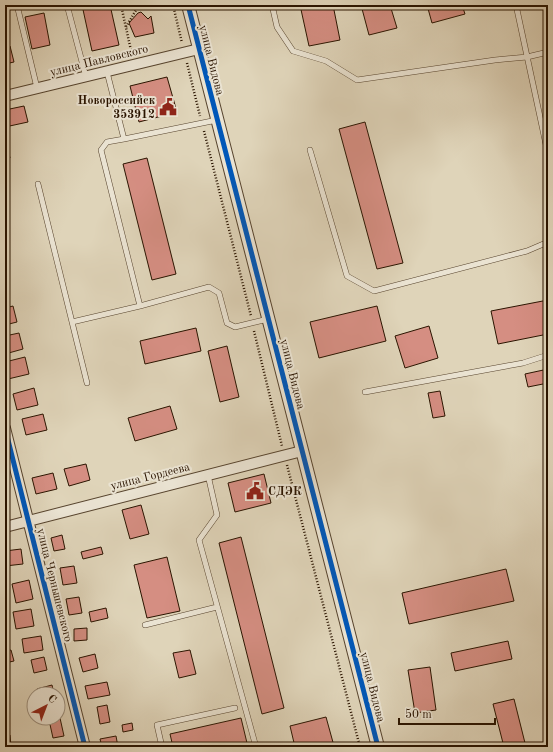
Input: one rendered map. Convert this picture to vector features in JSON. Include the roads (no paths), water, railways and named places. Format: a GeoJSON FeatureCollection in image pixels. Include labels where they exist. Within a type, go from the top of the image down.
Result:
{"type":"FeatureCollection","features":[{"type":"Feature","properties":{"kind":"street","name":"улица Видова"},"geometry":{"type":"LineString","coordinates":[[188,5],[378,747]]}},
{"type":"Feature","properties":{"kind":"street","name":"улица Павловского"},"geometry":{"type":"LineString","coordinates":[[5,96],[199,49]]}},
{"type":"Feature","properties":{"kind":"street","name":"улица Чернышевского"},"geometry":{"type":"LineString","coordinates":[[5,428],[85,747]]}},
{"type":"Feature","properties":{"kind":"street","name":"улица Гордеева"},"geometry":{"type":"LineString","coordinates":[[5,527],[302,451]]}},
{"type":"Feature","properties":{"kind":"lane"},"geometry":{"type":"LineString","coordinates":[[17,5],[37,88]]}},
{"type":"Feature","properties":{"kind":"lane"},"geometry":{"type":"LineString","coordinates":[[67,5],[86,77]]}},
{"type":"Feature","properties":{"kind":"lane"},"geometry":{"type":"LineString","coordinates":[[272,5],[277,28],[294,51],[326,61],[356,80],[495,60],[527,57],[548,52]]}},
{"type":"Feature","properties":{"kind":"lane"},"geometry":{"type":"LineString","coordinates":[[516,5],[548,154]]}},
{"type":"Feature","properties":{"kind":"lane"},"geometry":{"type":"LineString","coordinates":[[107,72],[124,139]]}},
{"type":"Feature","properties":{"kind":"lane"},"geometry":{"type":"LineString","coordinates":[[140,306],[101,150],[106,142],[218,120]]}},
{"type":"Feature","properties":{"kind":"lane"},"geometry":{"type":"LineString","coordinates":[[310,150],[347,276],[374,291],[527,251],[548,242]]}},
{"type":"Feature","properties":{"kind":"lane"},"geometry":{"type":"LineString","coordinates":[[38,184],[87,383]]}},
{"type":"Feature","properties":{"kind":"lane"},"geometry":{"type":"LineString","coordinates":[[72,322],[140,306],[210,287],[219,293],[227,323],[235,327],[268,319]]}},
{"type":"Feature","properties":{"kind":"lane"},"geometry":{"type":"LineString","coordinates":[[365,392],[523,363],[548,355]]}},
{"type":"Feature","properties":{"kind":"lane"},"geometry":{"type":"LineString","coordinates":[[208,475],[217,515],[199,540],[256,747]]}},
{"type":"Feature","properties":{"kind":"lane"},"geometry":{"type":"LineString","coordinates":[[145,625],[218,607]]}},
{"type":"Feature","properties":{"kind":"lane"},"geometry":{"type":"LineString","coordinates":[[162,747],[157,725],[235,708]]}},
{"type":"Feature","properties":{"kind":"place","name":"Новороссийск 353912"},"geometry":{"type":"Point","coordinates":[168,107]}},
{"type":"Feature","properties":{"kind":"place","name":"СДЭК"},"geometry":{"type":"Point","coordinates":[255,491]}}]}
